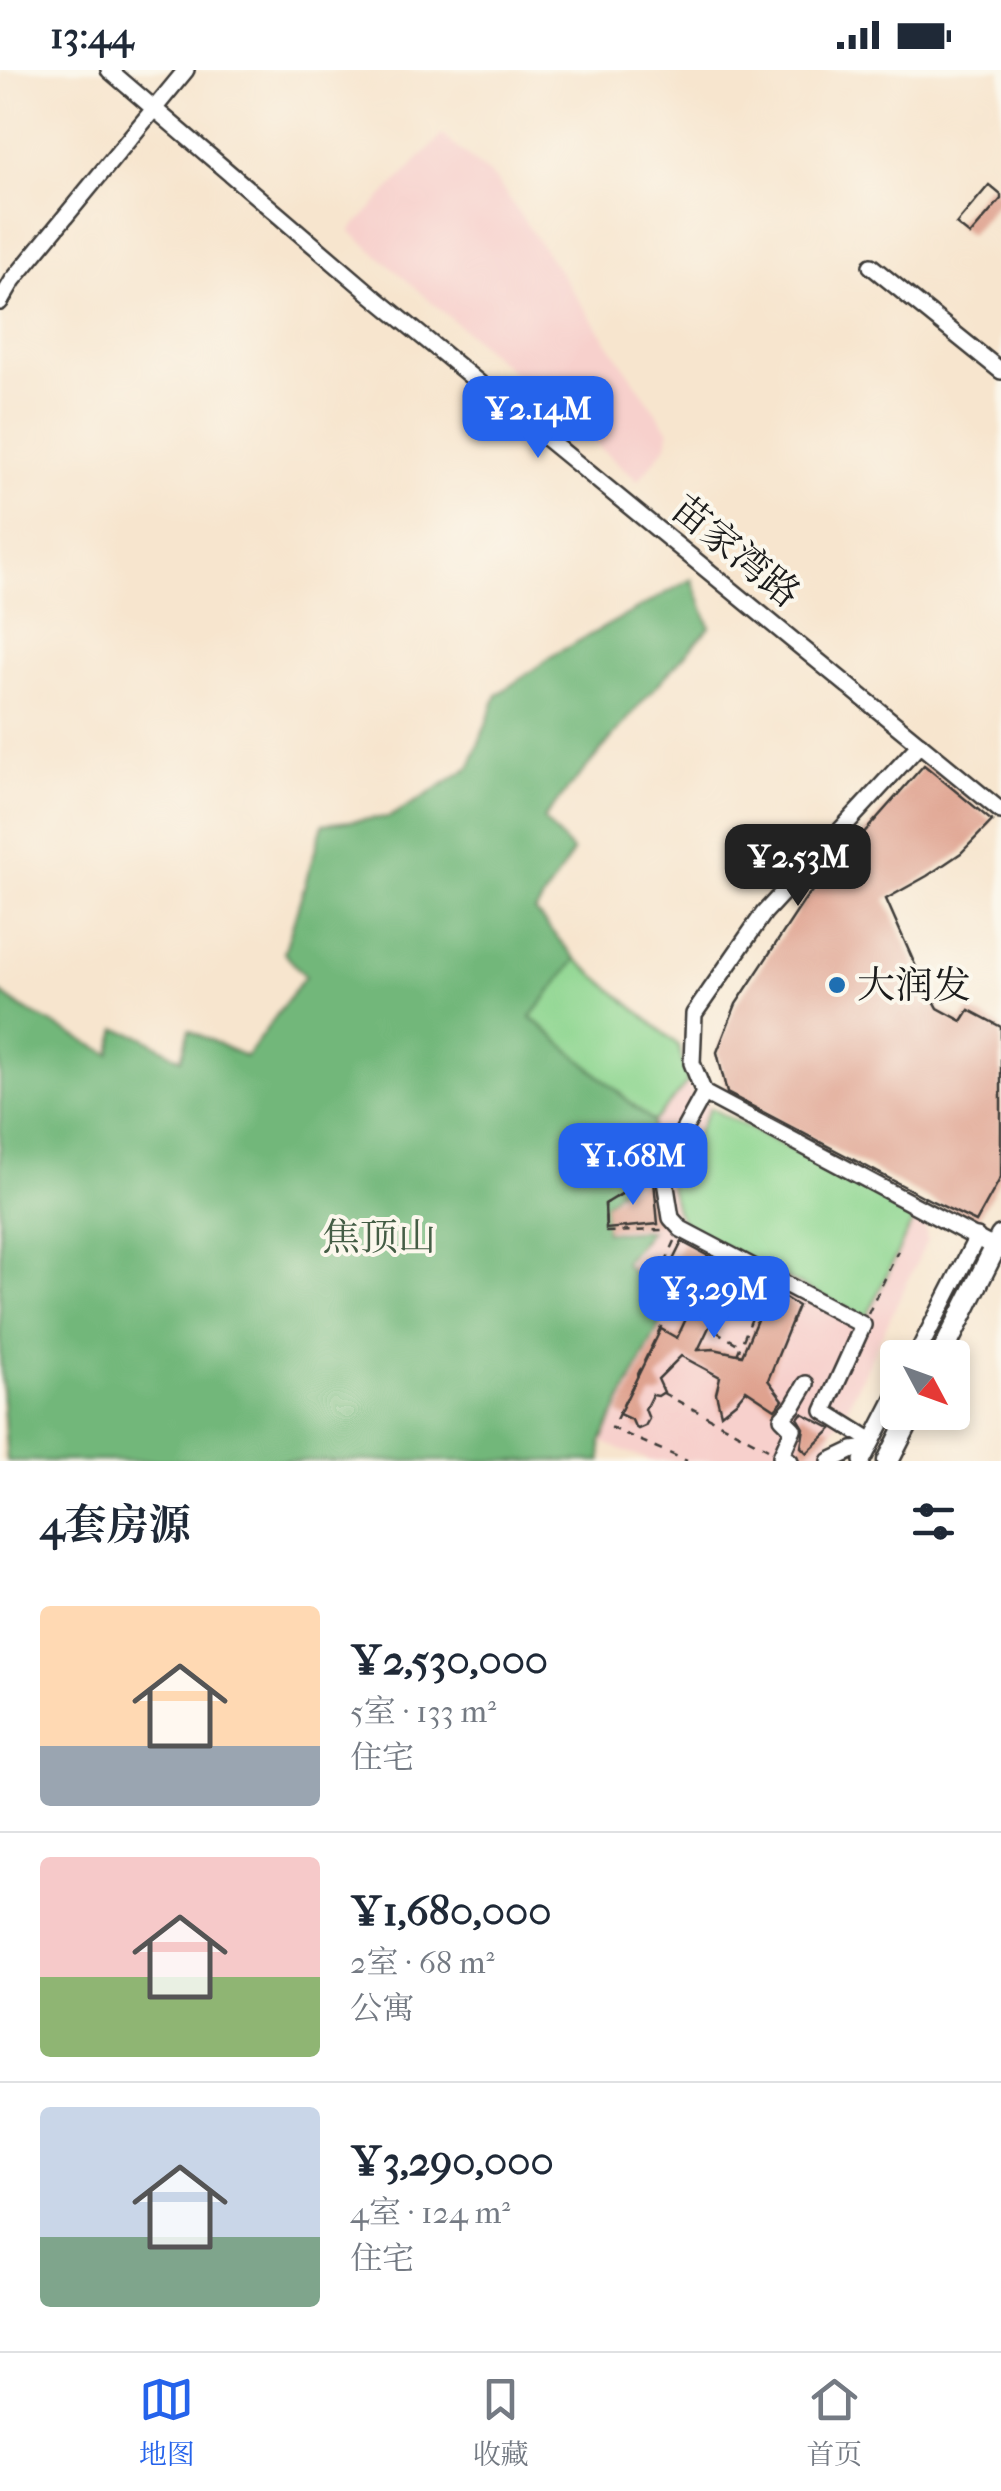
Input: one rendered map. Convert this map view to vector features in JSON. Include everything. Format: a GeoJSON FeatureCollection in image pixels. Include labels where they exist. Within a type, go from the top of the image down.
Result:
{"type":"FeatureCollection","features":[{"type":"Feature","properties":{"kind":"main road"},"geometry":{"type":"LineString","coordinates":[[949,1340],[995,1247]]}},
{"type":"Feature","properties":{"kind":"main road"},"geometry":{"type":"LineString","coordinates":[[959,1340],[995,1247]]}},
{"type":"Feature","properties":{"kind":"main road"},"geometry":{"type":"LineString","coordinates":[[888,1461],[903,1430]]}},
{"type":"Feature","properties":{"kind":"main road"},"geometry":{"type":"LineString","coordinates":[[902,1461],[917,1430]]}},
{"type":"Feature","properties":{"kind":"street","name":"苗家湾路"},"geometry":{"type":"LineString","coordinates":[[109,70],[373,296],[1001,811]]}},
{"type":"Feature","properties":{"kind":"street"},"geometry":{"type":"LineString","coordinates":[[0,302],[13,280],[186,70]]}},
{"type":"Feature","properties":{"kind":"street"},"geometry":{"type":"LineString","coordinates":[[871,266],[1001,371]]}},
{"type":"Feature","properties":{"kind":"street"},"geometry":{"type":"LineString","coordinates":[[796,1400],[819,1415],[824,1411],[863,1325],[681,1229],[670,1218],[663,1168],[702,1098],[692,1063],[694,1014],[764,914],[920,744]]}},
{"type":"Feature","properties":{"kind":"street"},"geometry":{"type":"LineString","coordinates":[[702,1098],[995,1247],[928,1340]]}},
{"type":"Feature","properties":{"kind":"street"},"geometry":{"type":"LineString","coordinates":[[786,1458],[792,1429],[782,1418],[806,1384]]}},
{"type":"Feature","properties":{"kind":"street"},"geometry":{"type":"LineString","coordinates":[[824,1411],[868,1450]]}},
{"type":"Feature","properties":{"kind":"street"},"geometry":{"type":"LineString","coordinates":[[868,1450],[880,1426]]}},
{"type":"Feature","properties":{"kind":"street"},"geometry":{"type":"LineString","coordinates":[[830,1461],[854,1450],[868,1450]]}},
{"type":"Feature","properties":{"kind":"path"},"geometry":{"type":"LineString","coordinates":[[665,1182],[643,1181],[605,1204],[606,1232],[681,1229],[660,1274],[690,1311]]}},
{"type":"Feature","properties":{"kind":"path"},"geometry":{"type":"LineString","coordinates":[[863,1325],[898,1251]]}},
{"type":"Feature","properties":{"kind":"path"},"geometry":{"type":"LineString","coordinates":[[741,1346],[712,1329],[744,1262]]}},
{"type":"Feature","properties":{"kind":"path"},"geometry":{"type":"LineString","coordinates":[[737,1355],[770,1275]]}},
{"type":"Feature","properties":{"kind":"path"},"geometry":{"type":"LineString","coordinates":[[678,1297],[612,1428],[687,1461]]}},
{"type":"Feature","properties":{"kind":"path"},"geometry":{"type":"LineString","coordinates":[[663,1394],[786,1458]]}},
{"type":"Feature","properties":{"kind":"shaded area"},"geometry":{"type":"Polygon","coordinates":[[[442,135],[496,180],[669,431],[667,445],[638,481],[350,231],[442,135]]]}},
{"type":"Feature","properties":{"kind":"shaded area"},"geometry":{"type":"Polygon","coordinates":[[[531,1017],[678,1045],[693,1098],[916,1214],[925,1224],[927,1241],[845,1412],[833,1429],[821,1461],[651,1461],[601,1442],[666,1310],[624,1263],[649,1231],[606,1232],[605,1204],[647,1162],[531,1017]]]}},
{"type":"Feature","properties":{"kind":"green space","name":"焦顶山"},"geometry":{"type":"Polygon","coordinates":[[[692,579],[710,627],[543,819],[573,852],[535,912],[576,959],[531,1017],[653,1122],[647,1162],[605,1204],[606,1232],[650,1230],[624,1263],[667,1310],[601,1442],[602,1461],[7,1461],[0,1355],[0,992],[22,1008],[110,1054],[117,1029],[143,1037],[181,1059],[189,1030],[246,1057],[305,976],[284,953],[323,824],[389,817],[470,767],[497,695],[557,653],[692,579]]]}},
{"type":"Feature","properties":{"kind":"green space"},"geometry":{"type":"Polygon","coordinates":[[[576,959],[678,1045],[688,1082],[653,1122],[531,1017],[576,959]]]}},
{"type":"Feature","properties":{"kind":"green space"},"geometry":{"type":"Polygon","coordinates":[[[710,1108],[916,1214],[866,1318],[702,1236],[682,1221],[669,1181],[678,1156],[697,1133],[710,1108]]]}},
{"type":"Feature","properties":{"kind":"building"},"geometry":{"type":"Polygon","coordinates":[[[989,185],[1001,199],[970,235],[956,224],[989,185]]]}},
{"type":"Feature","properties":{"kind":"building","name":"大润发"},"geometry":{"type":"Polygon","coordinates":[[[924,765],[992,821],[961,853],[886,899],[938,1008],[962,1021],[969,1010],[1001,1027],[1001,1177],[976,1222],[727,1093],[717,1052],[736,1004],[806,898],[924,765]]]}},
{"type":"Feature","properties":{"kind":"building"},"geometry":{"type":"Polygon","coordinates":[[[643,1181],[654,1181],[658,1224],[606,1229],[605,1204],[643,1181]]]}},
{"type":"Feature","properties":{"kind":"building"},"geometry":{"type":"Polygon","coordinates":[[[682,1242],[736,1271],[698,1350],[742,1355],[770,1289],[798,1306],[768,1380],[783,1400],[775,1409],[746,1390],[721,1414],[716,1393],[720,1377],[681,1356],[658,1379],[664,1392],[652,1395],[645,1409],[649,1419],[638,1429],[632,1420],[619,1414],[661,1329],[677,1338],[699,1291],[666,1274],[682,1242]]]}},
{"type":"Feature","properties":{"kind":"building"},"geometry":{"type":"Polygon","coordinates":[[[802,1413],[832,1429],[807,1453],[801,1447],[804,1428],[798,1418],[802,1413]]]}},
{"type":"Feature","properties":{"kind":"place","name":"大润发"},"geometry":{"type":"Point","coordinates":[837,985]}}]}
